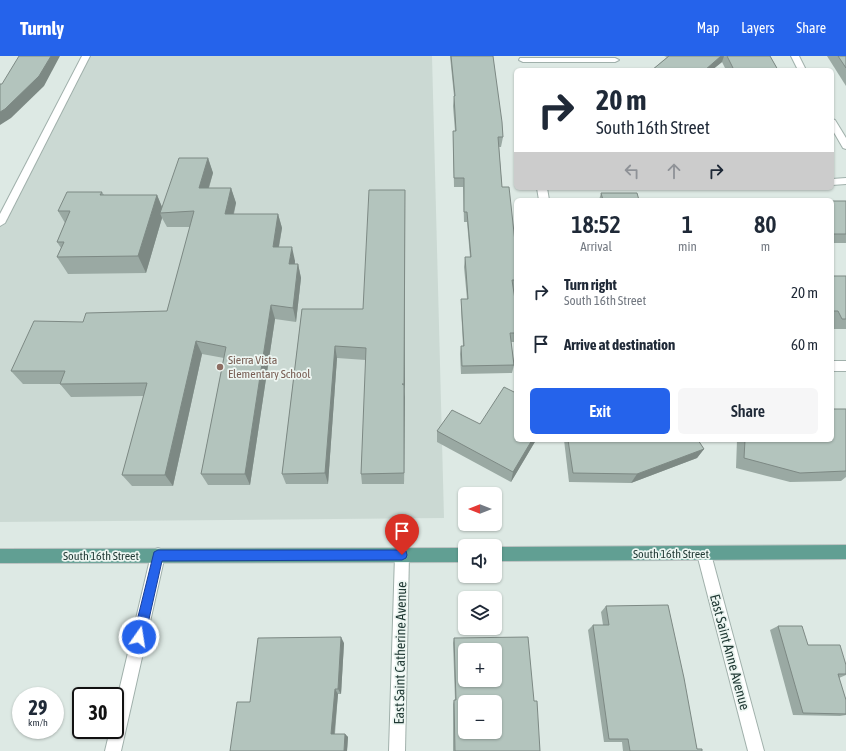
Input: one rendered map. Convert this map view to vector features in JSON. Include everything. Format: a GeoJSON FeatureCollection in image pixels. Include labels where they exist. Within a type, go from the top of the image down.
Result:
{"type":"FeatureCollection","features":[{"type":"Feature","properties":{"kind":"main road","name":"South 16th Street"},"geometry":{"type":"LineString","coordinates":[[502,554],[846,552]]}},
{"type":"Feature","properties":{"kind":"main road","name":"South 16th Street"},"geometry":{"type":"LineString","coordinates":[[0,556],[458,555]]}},
{"type":"Feature","properties":{"kind":"street"},"geometry":{"type":"LineString","coordinates":[[0,223],[86,56]]}},
{"type":"Feature","properties":{"kind":"street"},"geometry":{"type":"LineString","coordinates":[[795,56],[801,68]]}},
{"type":"Feature","properties":{"kind":"street"},"geometry":{"type":"LineString","coordinates":[[524,68],[522,58],[615,60]]}},
{"type":"Feature","properties":{"kind":"street"},"geometry":{"type":"LineString","coordinates":[[834,125],[846,146]]}},
{"type":"Feature","properties":{"kind":"street"},"geometry":{"type":"LineString","coordinates":[[834,182],[846,181]]}},
{"type":"Feature","properties":{"kind":"street"},"geometry":{"type":"LineString","coordinates":[[834,366],[846,366]]}},
{"type":"Feature","properties":{"kind":"street","name":"East Saint Anne Avenue"},"geometry":{"type":"LineString","coordinates":[[704,554],[756,751]]}},
{"type":"Feature","properties":{"kind":"street","name":"East Saint Catherine Avenue"},"geometry":{"type":"LineString","coordinates":[[397,751],[402,555]]}},
{"type":"Feature","properties":{"kind":"street"},"geometry":{"type":"LineString","coordinates":[[113,751],[158,556]]}},
{"type":"Feature","properties":{"kind":"shaded area","name":"Sierra Vista Elementary School"},"geometry":{"type":"Polygon","coordinates":[[[83,56],[432,56],[444,518],[0,522],[0,216],[83,56]]]}},
{"type":"Feature","properties":{"kind":"building"},"geometry":{"type":"Polygon","coordinates":[[[19,56],[51,56],[39,76],[0,112],[0,84],[2,84],[19,56]]]}},
{"type":"Feature","properties":{"kind":"building"},"geometry":{"type":"Polygon","coordinates":[[[451,56],[493,56],[502,122],[503,137],[498,137],[502,187],[509,187],[514,233],[514,280],[512,280],[514,293],[514,333],[510,333],[514,365],[462,366],[461,346],[464,346],[461,299],[468,299],[465,257],[471,257],[467,212],[464,212],[464,178],[454,178],[453,131],[456,131],[455,96],[451,56]]]}},
{"type":"Feature","properties":{"kind":"building"},"geometry":{"type":"Polygon","coordinates":[[[669,56],[721,56],[707,68],[654,68],[669,56]]]}},
{"type":"Feature","properties":{"kind":"building"},"geometry":{"type":"Polygon","coordinates":[[[727,56],[770,56],[777,68],[733,68],[727,56]]]}},
{"type":"Feature","properties":{"kind":"building"},"geometry":{"type":"Polygon","coordinates":[[[838,56],[846,56],[846,68],[838,56]]]}},
{"type":"Feature","properties":{"kind":"building"},"geometry":{"type":"Polygon","coordinates":[[[179,158],[208,158],[199,188],[231,188],[225,214],[278,214],[273,247],[292,247],[289,264],[298,264],[293,308],[271,305],[245,474],[201,474],[226,347],[196,341],[165,475],[122,475],[147,383],[60,384],[65,371],[11,371],[34,321],[83,322],[86,313],[167,311],[194,211],[160,213],[179,158]]]}},
{"type":"Feature","properties":{"kind":"building"},"geometry":{"type":"Polygon","coordinates":[[[369,190],[405,190],[404,384],[402,384],[404,385],[404,473],[361,474],[366,348],[335,346],[325,473],[282,474],[302,309],[363,309],[369,190]]]}},
{"type":"Feature","properties":{"kind":"building"},"geometry":{"type":"Polygon","coordinates":[[[67,192],[102,192],[100,195],[157,195],[138,256],[57,257],[64,242],[57,242],[70,211],[58,211],[67,192]]]}},
{"type":"Feature","properties":{"kind":"building"},"geometry":{"type":"Polygon","coordinates":[[[601,193],[637,193],[638,198],[602,198],[601,193]]]}},
{"type":"Feature","properties":{"kind":"building"},"geometry":{"type":"Polygon","coordinates":[[[834,201],[846,201],[846,234],[834,234],[834,201]]]}},
{"type":"Feature","properties":{"kind":"building"},"geometry":{"type":"Polygon","coordinates":[[[834,276],[846,276],[846,319],[842,319],[838,311],[834,311],[834,276]]]}},
{"type":"Feature","properties":{"kind":"building"},"geometry":{"type":"Polygon","coordinates":[[[504,387],[514,392],[514,442],[531,442],[513,472],[437,431],[452,410],[480,424],[504,387]]]}},
{"type":"Feature","properties":{"kind":"building"},"geometry":{"type":"Polygon","coordinates":[[[834,409],[846,409],[846,471],[800,473],[744,458],[745,442],[834,442],[834,409]]]}},
{"type":"Feature","properties":{"kind":"building"},"geometry":{"type":"Polygon","coordinates":[[[568,442],[699,442],[704,449],[637,474],[573,473],[568,442]]]}},
{"type":"Feature","properties":{"kind":"building"},"geometry":{"type":"Polygon","coordinates":[[[668,605],[684,678],[697,749],[702,749],[702,751],[630,751],[628,739],[609,739],[593,625],[609,625],[606,606],[668,605]]]}},
{"type":"Feature","properties":{"kind":"building"},"geometry":{"type":"Polygon","coordinates":[[[778,626],[802,626],[808,645],[840,645],[846,665],[846,674],[838,674],[846,700],[846,714],[803,713],[778,626]]]}},
{"type":"Feature","properties":{"kind":"building"},"geometry":{"type":"Polygon","coordinates":[[[341,637],[338,689],[335,689],[331,734],[345,734],[344,751],[230,751],[237,702],[250,702],[258,638],[341,637]]]}},
{"type":"Feature","properties":{"kind":"building"},"geometry":{"type":"Polygon","coordinates":[[[528,637],[534,701],[537,701],[540,751],[455,751],[454,700],[456,700],[454,638],[528,637]]]}},
{"type":"Feature","properties":{"kind":"place","name":"Sierra Vista Elementary School"},"geometry":{"type":"Point","coordinates":[220,367]}},
{"type":"Feature","properties":{"kind":"route"},"geometry":{"type":"LineString","coordinates":[[139,637],[158,556],[402,555]]}}]}
